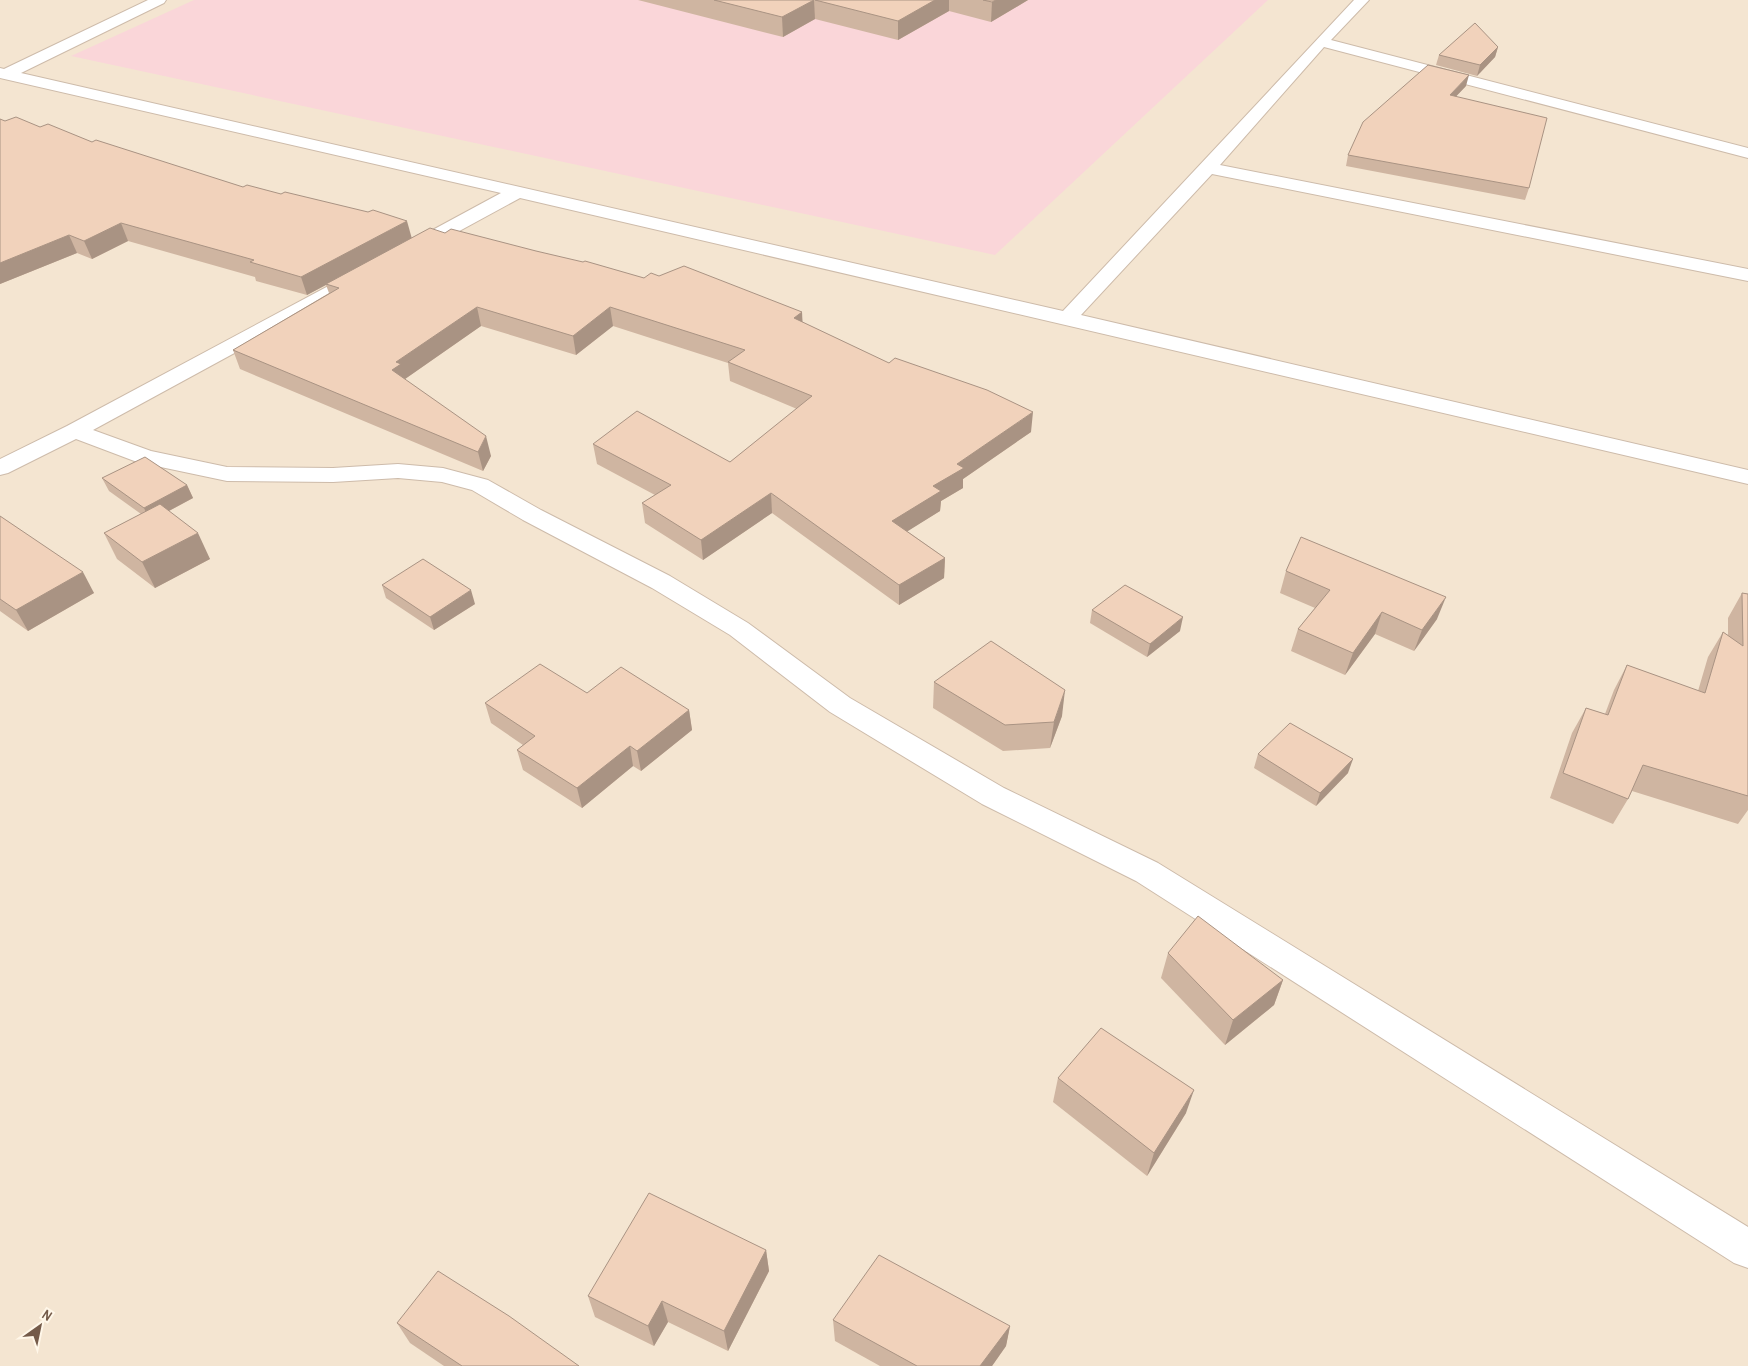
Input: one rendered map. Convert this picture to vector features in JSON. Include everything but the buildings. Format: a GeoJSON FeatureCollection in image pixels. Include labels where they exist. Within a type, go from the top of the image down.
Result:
{"type":"FeatureCollection","features":[{"type":"Feature","properties":{"kind":"street"},"geometry":{"type":"LineString","coordinates":[[3,74],[159,0]]}},
{"type":"Feature","properties":{"kind":"street"},"geometry":{"type":"LineString","coordinates":[[1068,318],[1208,168],[1321,42],[1362,0]]}},
{"type":"Feature","properties":{"kind":"street"},"geometry":{"type":"LineString","coordinates":[[1321,42],[1748,153]]}},
{"type":"Feature","properties":{"kind":"street"},"geometry":{"type":"LineString","coordinates":[[3,74],[1068,318],[1748,477]]}},
{"type":"Feature","properties":{"kind":"street"},"geometry":{"type":"LineString","coordinates":[[1208,168],[1748,275]]}},
{"type":"Feature","properties":{"kind":"street"},"geometry":{"type":"LineString","coordinates":[[395,258],[516,192]]}},
{"type":"Feature","properties":{"kind":"street"},"geometry":{"type":"LineString","coordinates":[[0,468],[75,431],[369,272]]}},
{"type":"Feature","properties":{"kind":"street"},"geometry":{"type":"LineString","coordinates":[[75,431],[145,457],[227,474],[333,475],[398,471],[443,475],[480,485],[532,515],[661,582],[739,629],[840,705],[992,796],[1147,872],[1748,1249]]}},
{"type":"Feature","properties":{"kind":"shaded area"},"geometry":{"type":"Polygon","coordinates":[[[0,0],[1748,0],[1748,1366],[0,1366],[0,0]]]}},
{"type":"Feature","properties":{"kind":"shaded area"},"geometry":{"type":"Polygon","coordinates":[[[194,0],[1268,0],[995,255],[71,56],[194,0]]]}}]}
